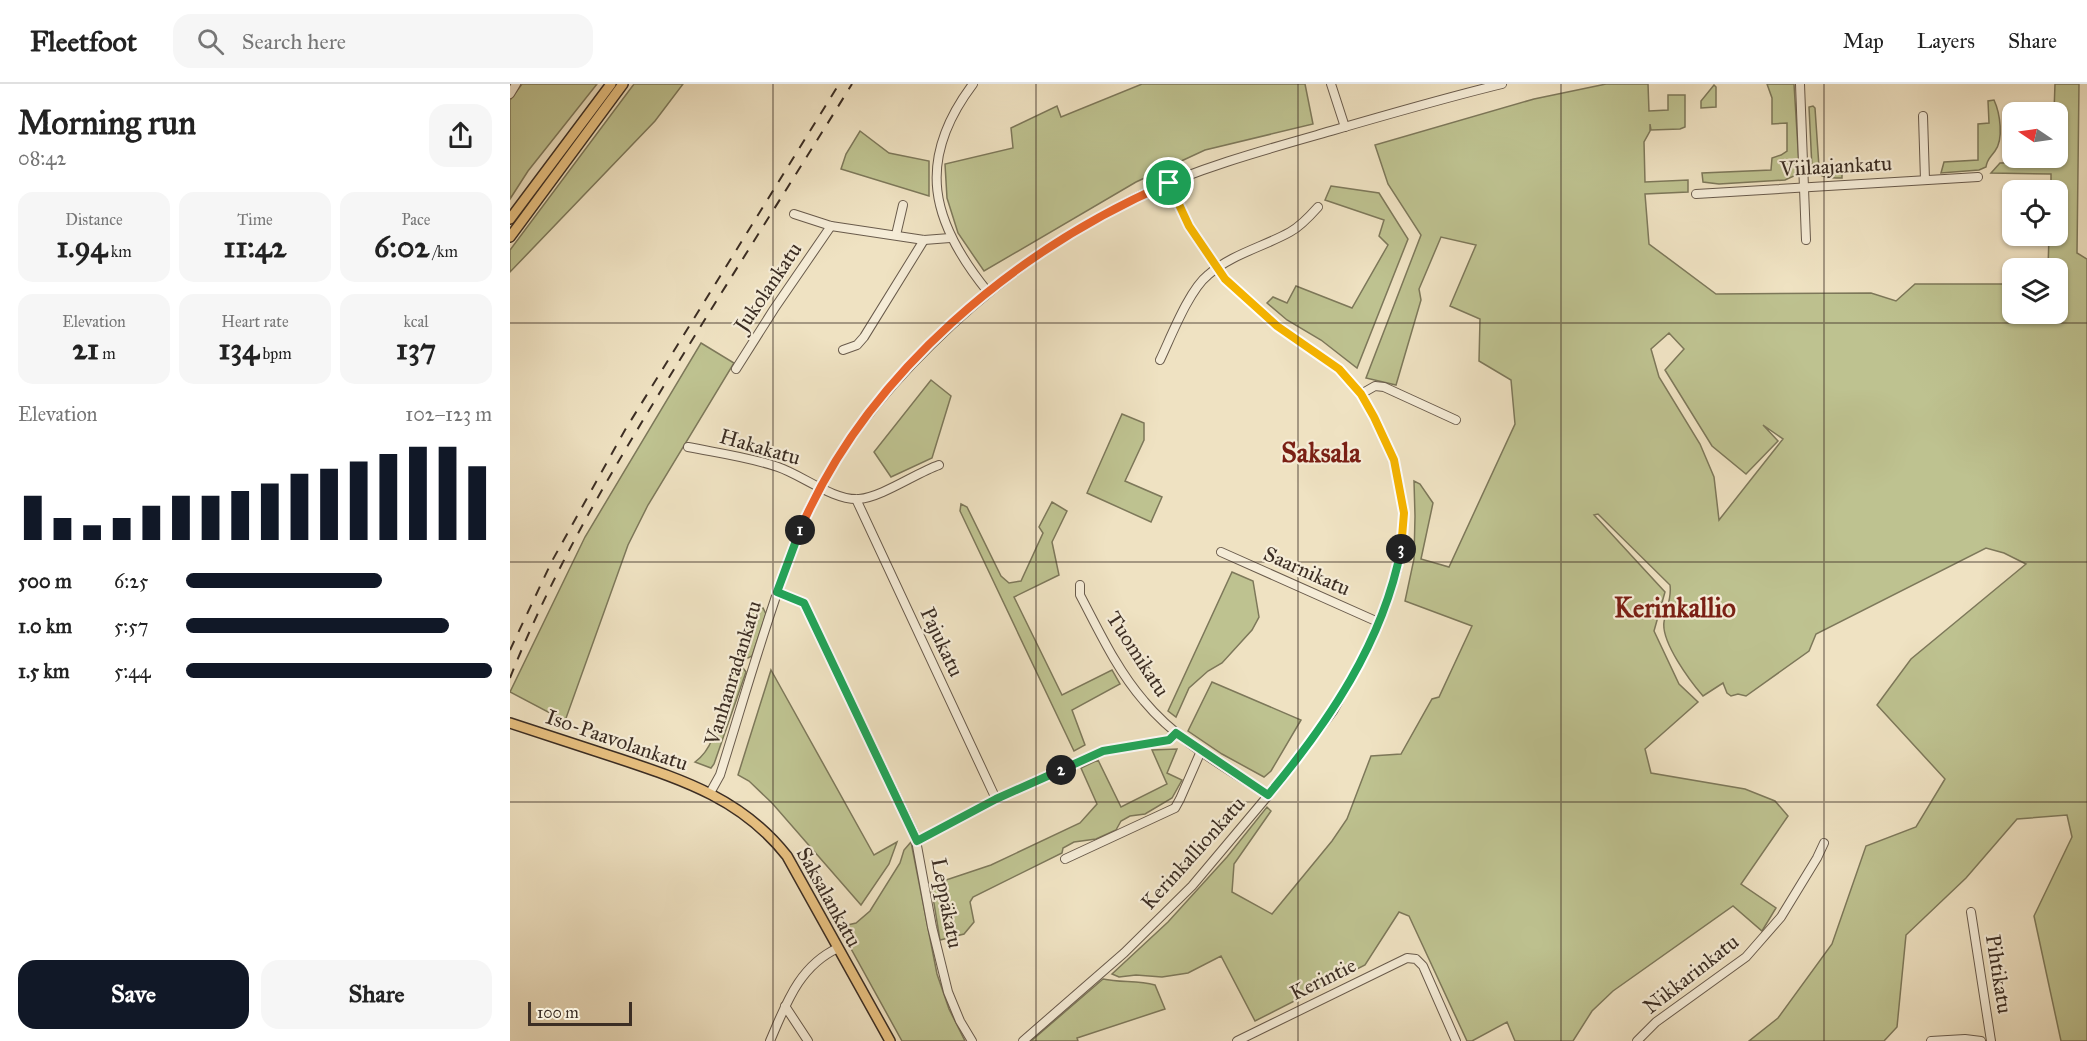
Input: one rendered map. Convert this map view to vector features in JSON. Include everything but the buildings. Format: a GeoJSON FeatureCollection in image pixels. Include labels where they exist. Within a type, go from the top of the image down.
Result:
{"type":"FeatureCollection","features":[{"type":"Feature","properties":{"kind":"main road"},"geometry":{"type":"LineString","coordinates":[[510,219],[611,84]]}},
{"type":"Feature","properties":{"kind":"main road"},"geometry":{"type":"LineString","coordinates":[[510,237],[623,84]]}},
{"type":"Feature","properties":{"kind":"main road","name":"Iso-Paavolankatu"},"geometry":{"type":"LineString","coordinates":[[510,723],[673,777],[710,793]]}},
{"type":"Feature","properties":{"kind":"main road","name":"Saksalankatu"},"geometry":{"type":"LineString","coordinates":[[710,793],[752,819],[788,856],[890,1041]]}},
{"type":"Feature","properties":{"kind":"street"},"geometry":{"type":"LineString","coordinates":[[510,94],[516,84]]}},
{"type":"Feature","properties":{"kind":"street"},"geometry":{"type":"LineString","coordinates":[[973,84],[955,109],[942,139],[936,168],[936,189],[950,238],[988,292]]}},
{"type":"Feature","properties":{"kind":"street"},"geometry":{"type":"LineString","coordinates":[[1331,84],[1344,127]]}},
{"type":"Feature","properties":{"kind":"street","name":"Vanhanradankatu"},"geometry":{"type":"LineString","coordinates":[[710,793],[720,775],[777,592],[798,535],[821,486],[847,443],[898,377],[988,292],[1073,232],[1169,183],[1231,160],[1430,101],[1502,84]]}},
{"type":"Feature","properties":{"kind":"street"},"geometry":{"type":"LineString","coordinates":[[1800,84],[1806,240]]}},
{"type":"Feature","properties":{"kind":"street"},"geometry":{"type":"LineString","coordinates":[[1923,116],[1925,180]]}},
{"type":"Feature","properties":{"kind":"street","name":"Viilaajankatu"},"geometry":{"type":"LineString","coordinates":[[1696,194],[1978,177]]}},
{"type":"Feature","properties":{"kind":"street","name":"Kerinkallionkatu"},"geometry":{"type":"LineString","coordinates":[[1023,1041],[1124,953],[1192,886],[1268,795],[1333,711],[1368,648],[1397,570],[1402,544],[1404,513],[1394,460],[1361,394],[1339,369],[1277,326],[1225,279],[1189,226],[1169,183]]}},
{"type":"Feature","properties":{"kind":"street"},"geometry":{"type":"LineString","coordinates":[[896,235],[903,205]]}},
{"type":"Feature","properties":{"kind":"street"},"geometry":{"type":"LineString","coordinates":[[1160,360],[1196,290],[1206,276],[1216,268],[1290,232],[1318,207]]}},
{"type":"Feature","properties":{"kind":"street"},"geometry":{"type":"LineString","coordinates":[[794,214],[831,226],[924,240],[950,238]]}},
{"type":"Feature","properties":{"kind":"street","name":"Jukolankatu"},"geometry":{"type":"LineString","coordinates":[[736,369],[831,226]]}},
{"type":"Feature","properties":{"kind":"street"},"geometry":{"type":"LineString","coordinates":[[843,350],[857,345],[864,337],[924,240]]}},
{"type":"Feature","properties":{"kind":"street"},"geometry":{"type":"LineString","coordinates":[[1361,394],[1375,386],[1384,387],[1456,420]]}},
{"type":"Feature","properties":{"kind":"street","name":"Hakakatu"},"geometry":{"type":"LineString","coordinates":[[688,447],[751,459],[780,468],[844,497],[856,499]]}},
{"type":"Feature","properties":{"kind":"street"},"geometry":{"type":"LineString","coordinates":[[856,499],[876,494],[939,465]]}},
{"type":"Feature","properties":{"kind":"street","name":"Pajukatu"},"geometry":{"type":"LineString","coordinates":[[856,499],[996,799]]}},
{"type":"Feature","properties":{"kind":"street","name":"Saarnikatu"},"geometry":{"type":"LineString","coordinates":[[1221,552],[1378,622]]}},
{"type":"Feature","properties":{"kind":"street","name":"Tuomikatu"},"geometry":{"type":"LineString","coordinates":[[1080,585],[1080,595],[1117,663],[1143,700],[1176,733],[1268,795]]}},
{"type":"Feature","properties":{"kind":"street","name":"Leppäkatu"},"geometry":{"type":"LineString","coordinates":[[777,592],[804,603],[917,841],[932,927],[948,992],[960,1022],[972,1041]]}},
{"type":"Feature","properties":{"kind":"street"},"geometry":{"type":"LineString","coordinates":[[917,841],[996,799],[1103,751],[1169,740],[1176,733]]}},
{"type":"Feature","properties":{"kind":"street"},"geometry":{"type":"LineString","coordinates":[[1065,859],[1175,808],[1201,751]]}},
{"type":"Feature","properties":{"kind":"street","name":"Nikkarinkatu"},"geometry":{"type":"LineString","coordinates":[[1637,1041],[1656,1022],[1746,957],[1780,917],[1824,843]]}},
{"type":"Feature","properties":{"kind":"street","name":"Pihtikatu"},"geometry":{"type":"LineString","coordinates":[[1971,912],[1991,1041]]}},
{"type":"Feature","properties":{"kind":"street"},"geometry":{"type":"LineString","coordinates":[[770,1041],[798,981],[827,953],[838,948]]}},
{"type":"Feature","properties":{"kind":"street","name":"Kerintie"},"geometry":{"type":"LineString","coordinates":[[1237,1041],[1407,958],[1416,959],[1423,966],[1455,1039]]}},
{"type":"Feature","properties":{"kind":"street"},"geometry":{"type":"LineString","coordinates":[[785,1006],[808,1041]]}},
{"type":"Feature","properties":{"kind":"street"},"geometry":{"type":"LineString","coordinates":[[1445,1041],[1455,1039]]}},
{"type":"Feature","properties":{"kind":"street","name":"Pihtikatu"},"geometry":{"type":"LineString","coordinates":[[1931,1041],[1965,1039],[1981,1041]]}},
{"type":"Feature","properties":{"kind":"green space"},"geometry":{"type":"Polygon","coordinates":[[[522,84],[597,84],[528,171],[510,199],[510,100],[522,84]]]}},
{"type":"Feature","properties":{"kind":"green space"},"geometry":{"type":"Polygon","coordinates":[[[634,84],[683,84],[655,121],[510,272],[510,250],[634,84]]]}},
{"type":"Feature","properties":{"kind":"green space"},"geometry":{"type":"Polygon","coordinates":[[[1142,84],[1305,84],[1313,124],[1205,150],[1136,182],[984,271],[958,233],[947,198],[945,164],[1013,148],[1011,128],[1057,106],[1061,117],[1142,84]]]}},
{"type":"Feature","properties":{"kind":"green space"},"geometry":{"type":"Polygon","coordinates":[[[1606,84],[1648,84],[1649,111],[1668,110],[1668,95],[1685,95],[1685,127],[1651,130],[1650,124],[1650,131],[1644,142],[1645,182],[1688,180],[1688,192],[1645,194],[1649,244],[1716,294],[1871,293],[1896,301],[1915,284],[2002,284],[2002,324],[2068,324],[2068,258],[2048,258],[2049,246],[2068,246],[2068,180],[2051,180],[2051,174],[1991,173],[2000,163],[2002,163],[2002,168],[2068,168],[2068,102],[2054,102],[2055,84],[2079,84],[2077,253],[2087,259],[2087,1041],[2061,1041],[2034,916],[2072,837],[2067,815],[2017,819],[1966,878],[1906,935],[1897,1027],[1884,1041],[1749,1041],[1778,1018],[1832,944],[1866,846],[1916,827],[1945,779],[1877,705],[1911,659],[2026,564],[2004,553],[1986,548],[1816,634],[1809,651],[1746,696],[1738,694],[1731,696],[1727,693],[1723,683],[1703,696],[1684,671],[1664,630],[1670,599],[1670,585],[1598,514],[1594,515],[1665,592],[1654,631],[1679,684],[1698,702],[1645,749],[1651,773],[1745,789],[1775,801],[1788,816],[1741,884],[1776,908],[1762,931],[1733,906],[1613,991],[1592,1011],[1573,1041],[1515,1041],[1507,1022],[1472,1041],[1467,1041],[1409,916],[1399,912],[1365,965],[1255,1021],[1221,956],[1188,973],[1162,977],[1136,975],[1119,977],[1112,974],[1168,922],[1227,857],[1267,807],[1271,811],[1234,864],[1232,892],[1272,914],[1332,841],[1347,819],[1371,756],[1401,754],[1432,699],[1439,697],[1472,626],[1405,601],[1414,559],[1414,481],[1420,484],[1433,503],[1421,559],[1449,567],[1515,424],[1511,380],[1479,361],[1480,319],[1450,306],[1476,245],[1441,237],[1419,289],[1421,300],[1396,385],[1366,378],[1421,235],[1388,184],[1375,145],[1534,99],[1606,84]],[[1669,333],[1651,349],[1659,377],[1700,444],[1714,477],[1719,520],[1783,439],[1763,425],[1778,441],[1746,474],[1712,446],[1665,370],[1684,349],[1669,333]]]}},
{"type":"Feature","properties":{"kind":"green space"},"geometry":{"type":"Polygon","coordinates":[[[1767,84],[1794,84],[1799,165],[1794,176],[1785,180],[1719,184],[1703,182],[1702,173],[1771,170],[1772,158],[1787,151],[1787,123],[1772,124],[1772,98],[1767,84]]]}},
{"type":"Feature","properties":{"kind":"green space"},"geometry":{"type":"Polygon","coordinates":[[[1714,85],[1716,87],[1716,107],[1701,108],[1701,101],[1714,85]]]}},
{"type":"Feature","properties":{"kind":"green space"},"geometry":{"type":"Polygon","coordinates":[[[1994,100],[2000,133],[1998,146],[1986,167],[1979,170],[1941,173],[1944,162],[1978,160],[1978,124],[1989,123],[1988,101],[1994,100]]]}},
{"type":"Feature","properties":{"kind":"green space"},"geometry":{"type":"Polygon","coordinates":[[[1813,106],[1819,167],[1842,169],[1842,178],[1825,177],[1812,168],[1809,107],[1813,106]]]}},
{"type":"Feature","properties":{"kind":"green space"},"geometry":{"type":"Polygon","coordinates":[[[860,131],[889,153],[929,161],[929,196],[841,169],[846,154],[860,131]]]}},
{"type":"Feature","properties":{"kind":"green space"},"geometry":{"type":"Polygon","coordinates":[[[1331,186],[1379,193],[1408,239],[1357,368],[1321,340],[1287,320],[1267,303],[1273,297],[1287,303],[1296,286],[1352,308],[1388,245],[1379,236],[1384,220],[1325,200],[1331,186]]]}},
{"type":"Feature","properties":{"kind":"green space"},"geometry":{"type":"Polygon","coordinates":[[[701,343],[734,363],[648,505],[628,545],[565,721],[510,692],[585,537],[701,343]]]}},
{"type":"Feature","properties":{"kind":"green space"},"geometry":{"type":"Polygon","coordinates":[[[931,380],[951,396],[932,458],[891,477],[874,452],[931,380]]]}},
{"type":"Feature","properties":{"kind":"green space"},"geometry":{"type":"Polygon","coordinates":[[[1122,414],[1144,423],[1144,440],[1125,481],[1162,497],[1151,522],[1087,493],[1122,414]]]}},
{"type":"Feature","properties":{"kind":"green space"},"geometry":{"type":"Polygon","coordinates":[[[1052,502],[1067,511],[1052,542],[1059,575],[1014,597],[1062,695],[1112,670],[1120,684],[1072,710],[1085,745],[1074,751],[960,511],[961,504],[967,507],[1001,576],[1009,583],[1021,581],[1043,533],[1039,527],[1052,502]]]}},
{"type":"Feature","properties":{"kind":"green space"},"geometry":{"type":"Polygon","coordinates":[[[1232,572],[1253,581],[1259,617],[1252,630],[1222,663],[1208,671],[1189,688],[1176,717],[1168,711],[1232,572]]]}},
{"type":"Feature","properties":{"kind":"green space"},"geometry":{"type":"Polygon","coordinates":[[[763,608],[766,614],[752,656],[748,658],[739,653],[749,614],[753,609],[763,608]]]}},
{"type":"Feature","properties":{"kind":"green space"},"geometry":{"type":"Polygon","coordinates":[[[735,668],[743,668],[746,672],[711,768],[695,762],[705,753],[711,742],[725,691],[735,668]]]}},
{"type":"Feature","properties":{"kind":"green space"},"geometry":{"type":"Polygon","coordinates":[[[771,670],[874,855],[897,842],[889,864],[861,905],[772,803],[749,781],[738,775],[771,670]]]}},
{"type":"Feature","properties":{"kind":"green space"},"geometry":{"type":"Polygon","coordinates":[[[1212,682],[1301,720],[1271,771],[1264,777],[1222,754],[1188,731],[1212,682]]]}},
{"type":"Feature","properties":{"kind":"green space"},"geometry":{"type":"Polygon","coordinates":[[[1177,749],[1167,773],[1182,780],[1172,798],[1145,814],[1130,816],[1121,821],[1116,830],[1096,839],[1074,842],[1063,848],[1062,853],[973,897],[970,902],[974,922],[964,934],[940,940],[931,885],[991,865],[1080,823],[1097,804],[1081,768],[1098,760],[1121,807],[1167,784],[1152,750],[1177,749]]]}},
{"type":"Feature","properties":{"kind":"green space"},"geometry":{"type":"Polygon","coordinates":[[[911,842],[937,974],[949,1009],[965,1041],[902,1041],[839,927],[856,923],[870,911],[900,863],[904,850],[911,842]]]}},
{"type":"Feature","properties":{"kind":"green space"},"geometry":{"type":"Polygon","coordinates":[[[1103,979],[1155,985],[1165,1009],[1077,1038],[1078,1041],[1031,1041],[1103,979]]]}},
{"type":"Feature","properties":{"kind":"railway"},"geometry":{"type":"LineString","coordinates":[[510,650],[552,561],[625,430],[839,84]]}},
{"type":"Feature","properties":{"kind":"railway"},"geometry":{"type":"LineString","coordinates":[[510,678],[548,593],[614,469],[852,84]]}},
{"type":"Feature","properties":{"kind":"district","name":"Saksala"},"geometry":{"type":"Point","coordinates":[1321,453]}},
{"type":"Feature","properties":{"kind":"district","name":"Kerinkallio"},"geometry":{"type":"Point","coordinates":[1675,608]}},
{"type":"Feature","properties":{"kind":"route"},"geometry":{"type":"LineString","coordinates":[[1169,183],[1199,244],[1225,279],[1277,326],[1339,369],[1361,394],[1374,417],[1394,460],[1404,513],[1397,570],[1387,601],[1368,648],[1333,711],[1268,795],[1176,733],[1169,740],[1103,751],[996,799],[917,841],[804,603],[777,592],[798,535],[810,507],[842,450],[898,377],[948,328],[988,292],[1056,243],[1141,195],[1169,183]]}}]}
